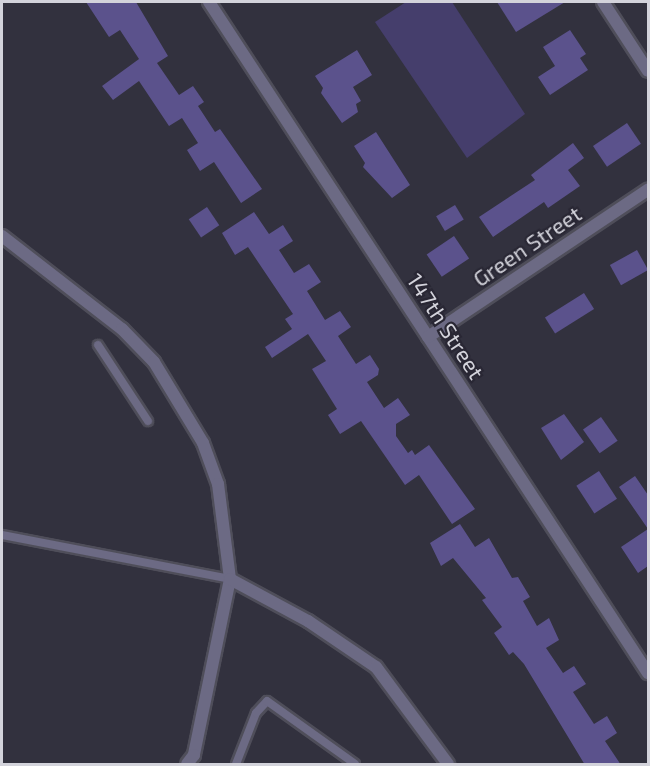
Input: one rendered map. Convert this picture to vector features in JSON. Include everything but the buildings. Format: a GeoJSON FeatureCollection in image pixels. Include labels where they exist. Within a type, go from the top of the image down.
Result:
{"type":"FeatureCollection","features":[{"type":"Feature","properties":{"kind":"street","name":"147th Street"},"geometry":{"type":"LineString","coordinates":[[209,2],[648,673]]}},
{"type":"Feature","properties":{"kind":"street"},"geometry":{"type":"LineString","coordinates":[[603,2],[648,71]]}},
{"type":"Feature","properties":{"kind":"street","name":"Green Street"},"geometry":{"type":"LineString","coordinates":[[428,337],[648,190]]}},
{"type":"Feature","properties":{"kind":"street"},"geometry":{"type":"LineString","coordinates":[[2,237],[122,329],[154,362],[203,443],[218,484],[230,579],[199,733],[187,765]]}},
{"type":"Feature","properties":{"kind":"street"},"geometry":{"type":"LineString","coordinates":[[230,579],[308,621],[376,667],[448,765]]}},
{"type":"Feature","properties":{"kind":"lane"},"geometry":{"type":"LineString","coordinates":[[98,345],[148,421]]}},
{"type":"Feature","properties":{"kind":"lane"},"geometry":{"type":"LineString","coordinates":[[2,535],[230,579]]}},
{"type":"Feature","properties":{"kind":"lane"},"geometry":{"type":"LineString","coordinates":[[236,765],[256,713],[267,701],[355,765]]}},
{"type":"Feature","properties":{"kind":"shaded area"},"geometry":{"type":"Polygon","coordinates":[[[406,2],[452,2],[525,114],[467,158],[375,22],[406,2]]]}}]}
